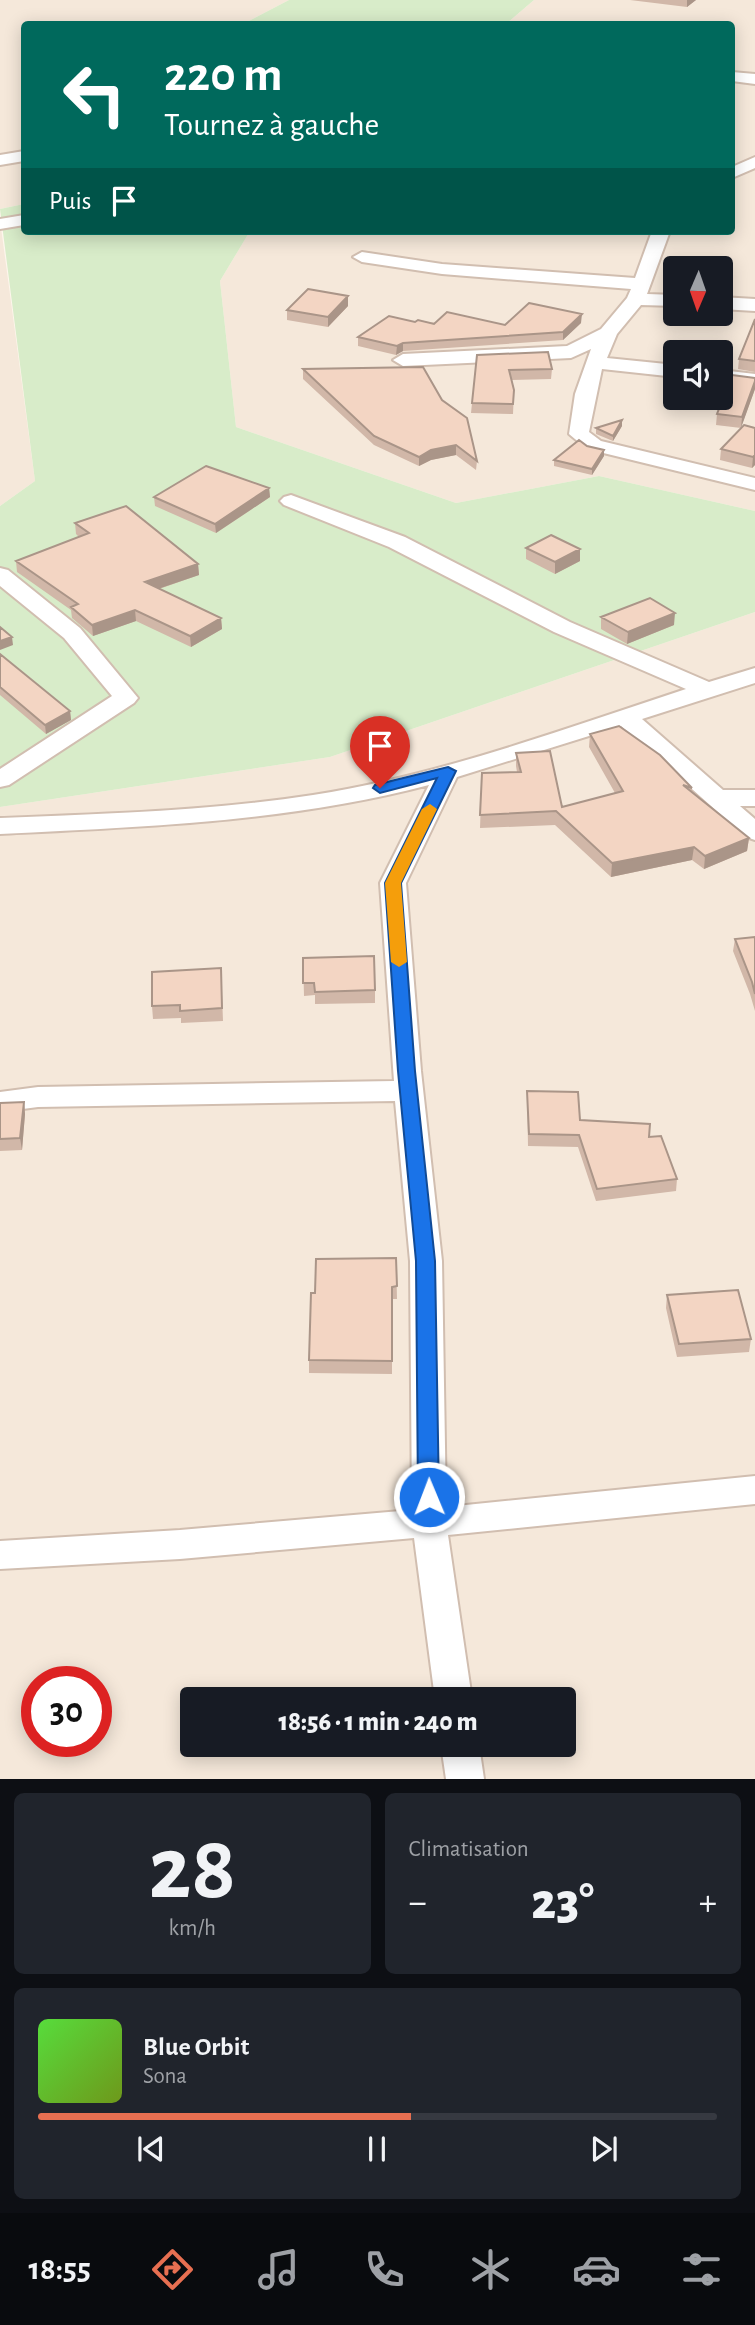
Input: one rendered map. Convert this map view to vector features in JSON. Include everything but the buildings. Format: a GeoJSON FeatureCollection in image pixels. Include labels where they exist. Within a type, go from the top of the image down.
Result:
{"type":"FeatureCollection","features":[{"type":"Feature","properties":{"kind":"street"},"geometry":{"type":"LineString","coordinates":[[735,77],[755,79]]}},
{"type":"Feature","properties":{"kind":"street"},"geometry":{"type":"LineString","coordinates":[[0,160],[21,156]]}},
{"type":"Feature","properties":{"kind":"street"},"geometry":{"type":"LineString","coordinates":[[735,172],[755,162]]}},
{"type":"Feature","properties":{"kind":"street"},"geometry":{"type":"LineString","coordinates":[[0,223],[21,220]]}},
{"type":"Feature","properties":{"kind":"street"},"geometry":{"type":"LineString","coordinates":[[660,235],[639,292],[608,333],[595,362],[585,394],[579,434],[594,445],[755,484]]}},
{"type":"Feature","properties":{"kind":"street"},"geometry":{"type":"LineString","coordinates":[[362,257],[639,292],[663,298]]}},
{"type":"Feature","properties":{"kind":"street"},"geometry":{"type":"LineString","coordinates":[[733,304],[755,305]]}},
{"type":"Feature","properties":{"kind":"street"},"geometry":{"type":"LineString","coordinates":[[403,360],[571,352],[608,333]]}},
{"type":"Feature","properties":{"kind":"street"},"geometry":{"type":"LineString","coordinates":[[595,362],[663,370]]}},
{"type":"Feature","properties":{"kind":"street"},"geometry":{"type":"LineString","coordinates":[[733,377],[755,380]]}},
{"type":"Feature","properties":{"kind":"street"},"geometry":{"type":"LineString","coordinates":[[291,501],[397,542],[562,627],[707,690]]}},
{"type":"Feature","properties":{"kind":"street"},"geometry":{"type":"LineString","coordinates":[[0,575],[72,634],[126,698],[0,780]]}},
{"type":"Feature","properties":{"kind":"street"},"geometry":{"type":"LineString","coordinates":[[0,825],[253,812],[358,794],[448,771],[755,676]]}},
{"type":"Feature","properties":{"kind":"street"},"geometry":{"type":"LineString","coordinates":[[624,716],[755,832]]}},
{"type":"Feature","properties":{"kind":"street"},"geometry":{"type":"LineString","coordinates":[[448,771],[393,883],[409,1091],[426,1261],[429,1523],[452,1687]]}},
{"type":"Feature","properties":{"kind":"street"},"geometry":{"type":"LineString","coordinates":[[717,798],[755,798]]}},
{"type":"Feature","properties":{"kind":"street"},"geometry":{"type":"LineString","coordinates":[[0,1102],[38,1097],[409,1091]]}},
{"type":"Feature","properties":{"kind":"street"},"geometry":{"type":"LineString","coordinates":[[0,1555],[129,1550],[755,1490]]}},
{"type":"Feature","properties":{"kind":"street"},"geometry":{"type":"LineString","coordinates":[[462,1757],[465,1779]]}},
{"type":"Feature","properties":{"kind":"shaded area"},"geometry":{"type":"Polygon","coordinates":[[[0,0],[289,0],[249,21],[21,21],[21,205],[0,209],[0,0]]]}},
{"type":"Feature","properties":{"kind":"shaded area"},"geometry":{"type":"Polygon","coordinates":[[[534,0],[755,0],[755,511],[599,476],[456,503],[236,427],[220,281],[248,235],[735,235],[735,21],[510,21],[534,0]]]}},
{"type":"Feature","properties":{"kind":"shaded area"},"geometry":{"type":"Polygon","coordinates":[[[0,220],[35,481],[0,506],[0,220]]]}},
{"type":"Feature","properties":{"kind":"shaded area"},"geometry":{"type":"Polygon","coordinates":[[[755,612],[755,1779],[0,1779],[0,807],[330,757],[755,612]]]}},
{"type":"Feature","properties":{"kind":"green space"},"geometry":{"type":"Polygon","coordinates":[[[289,0],[534,0],[510,21],[249,21],[289,0]]]}},
{"type":"Feature","properties":{"kind":"green space"},"geometry":{"type":"Polygon","coordinates":[[[21,205],[21,235],[248,235],[220,281],[236,427],[456,503],[599,476],[755,511],[755,612],[330,757],[0,807],[0,506],[35,481],[0,209],[21,205]]]}},
{"type":"Feature","properties":{"kind":"slow traffic"},"geometry":{"type":"LineString","coordinates":[[399,962],[393,883],[430,809]]}},
{"type":"Feature","properties":{"kind":"route"},"geometry":{"type":"LineString","coordinates":[[380,788],[448,771],[393,883],[407,1071],[426,1261],[429,1497]]}}]}
